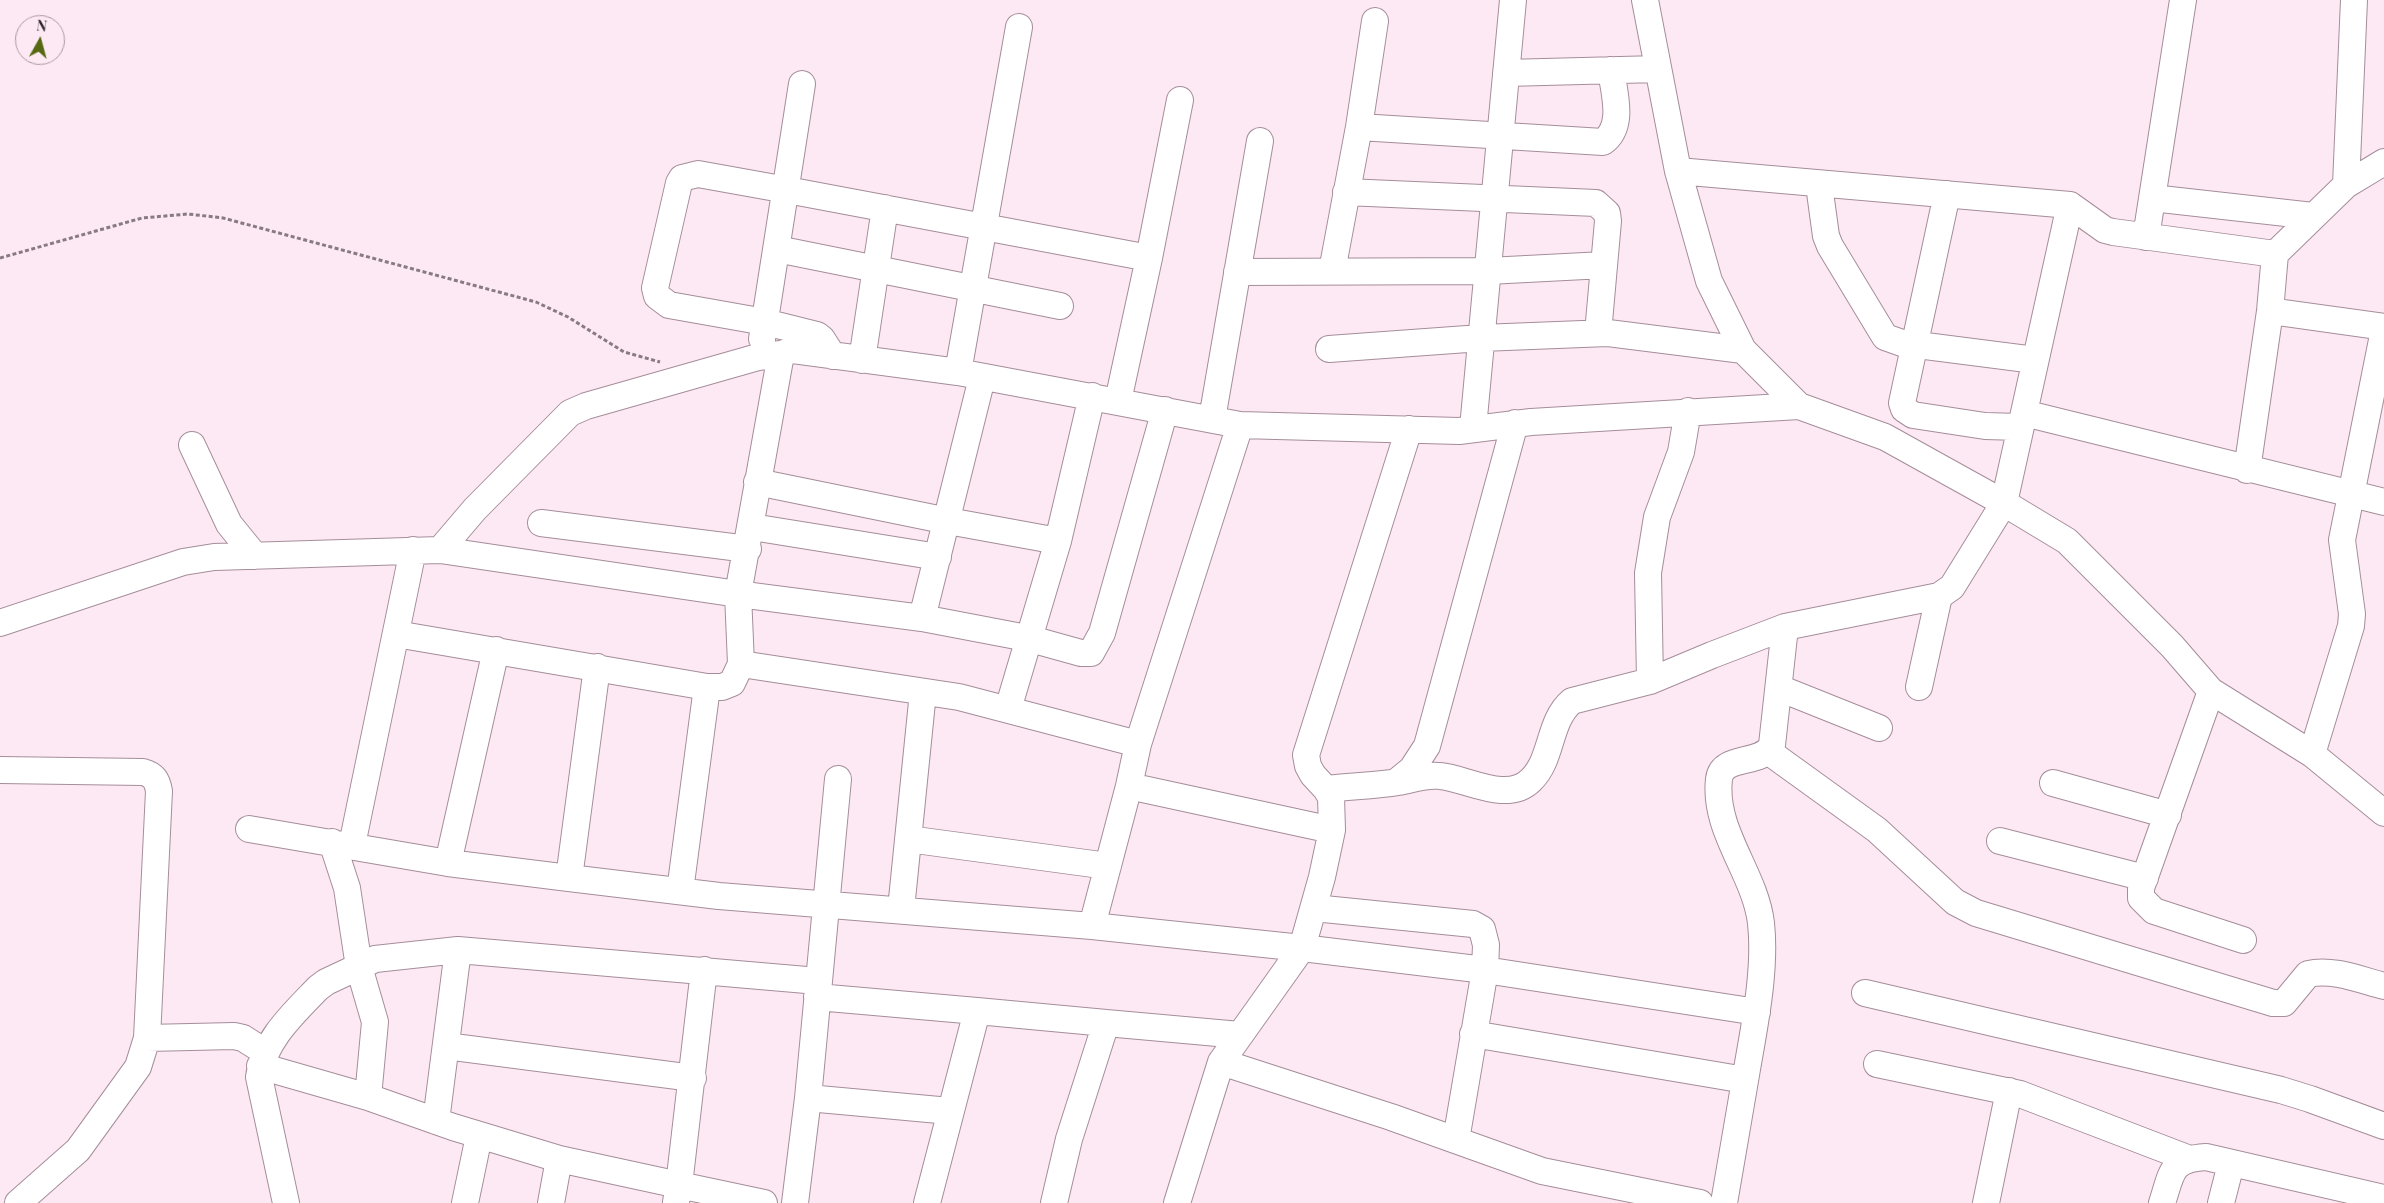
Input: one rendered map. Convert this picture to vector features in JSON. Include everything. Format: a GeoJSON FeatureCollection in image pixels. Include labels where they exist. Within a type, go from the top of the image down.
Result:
{"type":"FeatureCollection","features":[{"type":"Feature","properties":{"kind":"street"},"geometry":{"type":"LineString","coordinates":[[1473,428],[1513,0]]}},
{"type":"Feature","properties":{"kind":"street"},"geometry":{"type":"LineString","coordinates":[[1645,0],[1678,171],[1708,281],[1743,350],[1799,406]]}},
{"type":"Feature","properties":{"kind":"street"},"geometry":{"type":"LineString","coordinates":[[2146,237],[2183,0]]}},
{"type":"Feature","properties":{"kind":"street"},"geometry":{"type":"LineString","coordinates":[[2346,185],[2354,0]]}},
{"type":"Feature","properties":{"kind":"street"},"geometry":{"type":"LineString","coordinates":[[1332,271],[1360,126],[1375,21]]}},
{"type":"Feature","properties":{"kind":"street"},"geometry":{"type":"LineString","coordinates":[[922,618],[948,522],[970,375],[973,288],[1019,27]]}},
{"type":"Feature","properties":{"kind":"street"},"geometry":{"type":"LineString","coordinates":[[1506,73],[1658,69]]}},
{"type":"Feature","properties":{"kind":"street"},"geometry":{"type":"LineString","coordinates":[[1360,126],[1603,142],[1610,137],[1615,127],[1616,117],[1611,70]]}},
{"type":"Feature","properties":{"kind":"street"},"geometry":{"type":"LineString","coordinates":[[396,634],[707,687],[722,687],[732,683],[741,664],[738,594],[750,538],[758,482],[770,355],[765,322],[802,84]]}},
{"type":"Feature","properties":{"kind":"street"},"geometry":{"type":"LineString","coordinates":[[1118,401],[1149,258],[1180,100]]}},
{"type":"Feature","properties":{"kind":"street"},"geometry":{"type":"LineString","coordinates":[[1212,419],[1260,141]]}},
{"type":"Feature","properties":{"kind":"street"},"geometry":{"type":"LineString","coordinates":[[2247,470],[2270,311],[2275,254],[2346,185],[2384,162]]}},
{"type":"Feature","properties":{"kind":"street"},"geometry":{"type":"LineString","coordinates":[[1678,171],[1819,185],[2070,205],[2105,230],[2275,254]]}},
{"type":"Feature","properties":{"kind":"street"},"geometry":{"type":"LineString","coordinates":[[833,356],[822,339],[817,335],[765,322],[669,305],[657,296],[655,288],[679,183],[682,178],[698,174],[1149,258]]}},
{"type":"Feature","properties":{"kind":"street"},"geometry":{"type":"LineString","coordinates":[[1819,185],[1826,236],[1834,254],[1885,337],[1893,342],[2035,360]]}},
{"type":"Feature","properties":{"kind":"street"},"geometry":{"type":"LineString","coordinates":[[1346,192],[1495,197],[1596,203],[1606,213],[1598,333]]}},
{"type":"Feature","properties":{"kind":"street"},"geometry":{"type":"LineString","coordinates":[[1947,194],[1902,397],[1904,409],[1913,414],[1985,426],[2022,420],[2352,492],[2384,502]]}},
{"type":"Feature","properties":{"kind":"street"},"geometry":{"type":"LineString","coordinates":[[2152,198],[2313,216]]}},
{"type":"Feature","properties":{"kind":"street"},"geometry":{"type":"LineString","coordinates":[[1326,789],[1396,782],[1437,775],[1488,788],[1506,790],[1520,786],[1530,782],[1540,768],[1563,709],[1572,701],[1650,681],[1712,654],[1785,627],[1939,596],[1952,587],[2004,503],[2070,205]]}},
{"type":"Feature","properties":{"kind":"street"},"geometry":{"type":"LineString","coordinates":[[862,360],[885,208]]}},
{"type":"Feature","properties":{"kind":"street"},"geometry":{"type":"LineString","coordinates":[[777,249],[1060,306]]}},
{"type":"Feature","properties":{"kind":"street"},"geometry":{"type":"LineString","coordinates":[[1237,272],[1488,270],[1604,265]]}},
{"type":"Feature","properties":{"kind":"street"},"geometry":{"type":"LineString","coordinates":[[2270,311],[2384,329],[2342,540],[2352,614],[2351,626],[2312,754]]}},
{"type":"Feature","properties":{"kind":"street"},"geometry":{"type":"LineString","coordinates":[[1329,348],[1481,338],[1598,333],[1743,350]]}},
{"type":"Feature","properties":{"kind":"street"},"geometry":{"type":"LineString","coordinates":[[440,550],[475,509],[570,414],[586,406],[793,350],[970,375],[1092,396],[1240,425],[1459,431],[1515,423],[1688,411],[1799,406],[1884,437],[2004,503],[2068,541],[2172,646],[2211,691],[2312,754],[2382,805]]}},
{"type":"Feature","properties":{"kind":"street"},"geometry":{"type":"LineString","coordinates":[[1008,709],[1027,638],[1058,541],[1092,396]]}},
{"type":"Feature","properties":{"kind":"street"},"geometry":{"type":"LineString","coordinates":[[0,623],[183,562],[214,557],[440,550],[738,594],[922,618],[1027,638],[1082,653],[1090,653],[1097,645],[1166,410]]}},
{"type":"Feature","properties":{"kind":"street"},"geometry":{"type":"LineString","coordinates":[[1650,681],[1648,572],[1656,517],[1681,452],[1688,411]]}},
{"type":"Feature","properties":{"kind":"street"},"geometry":{"type":"LineString","coordinates":[[1396,782],[1412,769],[1427,746],[1515,423]]}},
{"type":"Feature","properties":{"kind":"street"},"geometry":{"type":"LineString","coordinates":[[1092,926],[1129,786],[1138,744],[1240,425]]}},
{"type":"Feature","properties":{"kind":"street"},"geometry":{"type":"LineString","coordinates":[[1176,1203],[1221,1062],[1302,948],[1314,908],[1332,830],[1331,797],[1313,775],[1308,766],[1306,755],[1409,429]]}},
{"type":"Feature","properties":{"kind":"street"},"geometry":{"type":"LineString","coordinates":[[192,445],[229,524],[255,556]]}},
{"type":"Feature","properties":{"kind":"street"},"geometry":{"type":"LineString","coordinates":[[758,482],[948,522],[1058,541]]}},
{"type":"Feature","properties":{"kind":"street"},"geometry":{"type":"LineString","coordinates":[[541,523],[750,538],[938,557]]}},
{"type":"Feature","properties":{"kind":"street"},"geometry":{"type":"LineString","coordinates":[[368,1097],[375,1022],[359,966],[342,844],[396,634],[414,550]]}},
{"type":"Feature","properties":{"kind":"street"},"geometry":{"type":"LineString","coordinates":[[1919,687],[1939,596]]}},
{"type":"Feature","properties":{"kind":"street"},"geometry":{"type":"LineString","coordinates":[[1724,1203],[1758,1012],[1762,936],[1758,909],[1722,817],[1719,778],[1722,770],[1728,765],[1763,756],[1769,752],[1772,745],[1785,627]]}},
{"type":"Feature","properties":{"kind":"street"},"geometry":{"type":"LineString","coordinates":[[448,863],[496,650]]}},
{"type":"Feature","properties":{"kind":"street"},"geometry":{"type":"LineString","coordinates":[[741,664],[959,697],[1138,744]]}},
{"type":"Feature","properties":{"kind":"street"},"geometry":{"type":"LineString","coordinates":[[569,878],[597,667]]}},
{"type":"Feature","properties":{"kind":"street"},"geometry":{"type":"LineString","coordinates":[[680,891],[707,687]]}},
{"type":"Feature","properties":{"kind":"street"},"geometry":{"type":"LineString","coordinates":[[1779,688],[1878,728]]}},
{"type":"Feature","properties":{"kind":"street"},"geometry":{"type":"LineString","coordinates":[[2211,691],[2141,888],[2141,898],[2154,911],[2242,940]]}},
{"type":"Feature","properties":{"kind":"street"},"geometry":{"type":"LineString","coordinates":[[901,909],[923,692]]}},
{"type":"Feature","properties":{"kind":"street"},"geometry":{"type":"LineString","coordinates":[[1769,752],[1877,830],[1955,902],[1976,914],[2273,1004],[2284,1003],[2308,974],[2314,973],[2330,972],[2384,986]]}},
{"type":"Feature","properties":{"kind":"street"},"geometry":{"type":"LineString","coordinates":[[0,770],[143,772],[151,774],[157,781],[159,791],[147,1038],[138,1067],[78,1150],[18,1203]]}},
{"type":"Feature","properties":{"kind":"street"},"geometry":{"type":"LineString","coordinates":[[795,1203],[808,1098],[838,779]]}},
{"type":"Feature","properties":{"kind":"street"},"geometry":{"type":"LineString","coordinates":[[2052,783],[2168,815]]}},
{"type":"Feature","properties":{"kind":"street"},"geometry":{"type":"LineString","coordinates":[[1129,786],[1332,830]]}},
{"type":"Feature","properties":{"kind":"street"},"geometry":{"type":"LineString","coordinates":[[249,829],[448,863],[569,878],[680,891],[1092,926],[1302,948],[1485,970],[1758,1012]]}},
{"type":"Feature","properties":{"kind":"street"},"geometry":{"type":"LineString","coordinates":[[908,839],[1108,866]]}},
{"type":"Feature","properties":{"kind":"street"},"geometry":{"type":"LineString","coordinates":[[2000,841],[2145,878]]}},
{"type":"Feature","properties":{"kind":"street"},"geometry":{"type":"LineString","coordinates":[[1314,908],[1473,924],[1482,929],[1486,945],[1485,970],[1456,1140]]}},
{"type":"Feature","properties":{"kind":"street"},"geometry":{"type":"LineString","coordinates":[[436,1121],[458,950]]}},
{"type":"Feature","properties":{"kind":"street"},"geometry":{"type":"LineString","coordinates":[[286,1203],[259,1077],[263,1059],[269,1044],[318,988],[326,982],[359,966],[384,957],[458,950],[704,970],[818,989],[977,1011],[1240,1034]]}},
{"type":"Feature","properties":{"kind":"street"},"geometry":{"type":"LineString","coordinates":[[678,1194],[693,1078],[704,970]]}},
{"type":"Feature","properties":{"kind":"street"},"geometry":{"type":"LineString","coordinates":[[1865,993],[2280,1090],[2384,1126]]}},
{"type":"Feature","properties":{"kind":"street"},"geometry":{"type":"LineString","coordinates":[[927,1203],[977,1011]]}},
{"type":"Feature","properties":{"kind":"street"},"geometry":{"type":"LineString","coordinates":[[1054,1203],[1069,1139],[1106,1023]]}},
{"type":"Feature","properties":{"kind":"street"},"geometry":{"type":"LineString","coordinates":[[1473,1034],[1745,1080]]}},
{"type":"Feature","properties":{"kind":"street"},"geometry":{"type":"LineString","coordinates":[[147,1038],[234,1036],[243,1038],[263,1059],[478,1136],[678,1194],[764,1203]]}},
{"type":"Feature","properties":{"kind":"street"},"geometry":{"type":"LineString","coordinates":[[446,1046],[693,1078]]}},
{"type":"Feature","properties":{"kind":"street"},"geometry":{"type":"LineString","coordinates":[[1221,1062],[1542,1170],[1700,1203]]}},
{"type":"Feature","properties":{"kind":"street"},"geometry":{"type":"LineString","coordinates":[[1877,1064],[2009,1091],[2187,1158],[2206,1157],[2384,1198]]}},
{"type":"Feature","properties":{"kind":"street"},"geometry":{"type":"LineString","coordinates":[[1986,1203],[2009,1091]]}},
{"type":"Feature","properties":{"kind":"street"},"geometry":{"type":"LineString","coordinates":[[808,1098],[950,1111]]}},
{"type":"Feature","properties":{"kind":"street"},"geometry":{"type":"LineString","coordinates":[[465,1203],[478,1136]]}},
{"type":"Feature","properties":{"kind":"street"},"geometry":{"type":"LineString","coordinates":[[2162,1203],[2173,1170],[2187,1158]]}},
{"type":"Feature","properties":{"kind":"street"},"geometry":{"type":"LineString","coordinates":[[551,1203],[559,1159]]}},
{"type":"Feature","properties":{"kind":"street"},"geometry":{"type":"LineString","coordinates":[[2222,1203],[2231,1164]]}},
{"type":"Feature","properties":{"kind":"path"},"geometry":{"type":"LineString","coordinates":[[0,258],[142,218],[188,214],[223,218],[536,302],[568,317],[624,352],[668,363]]}}]}
